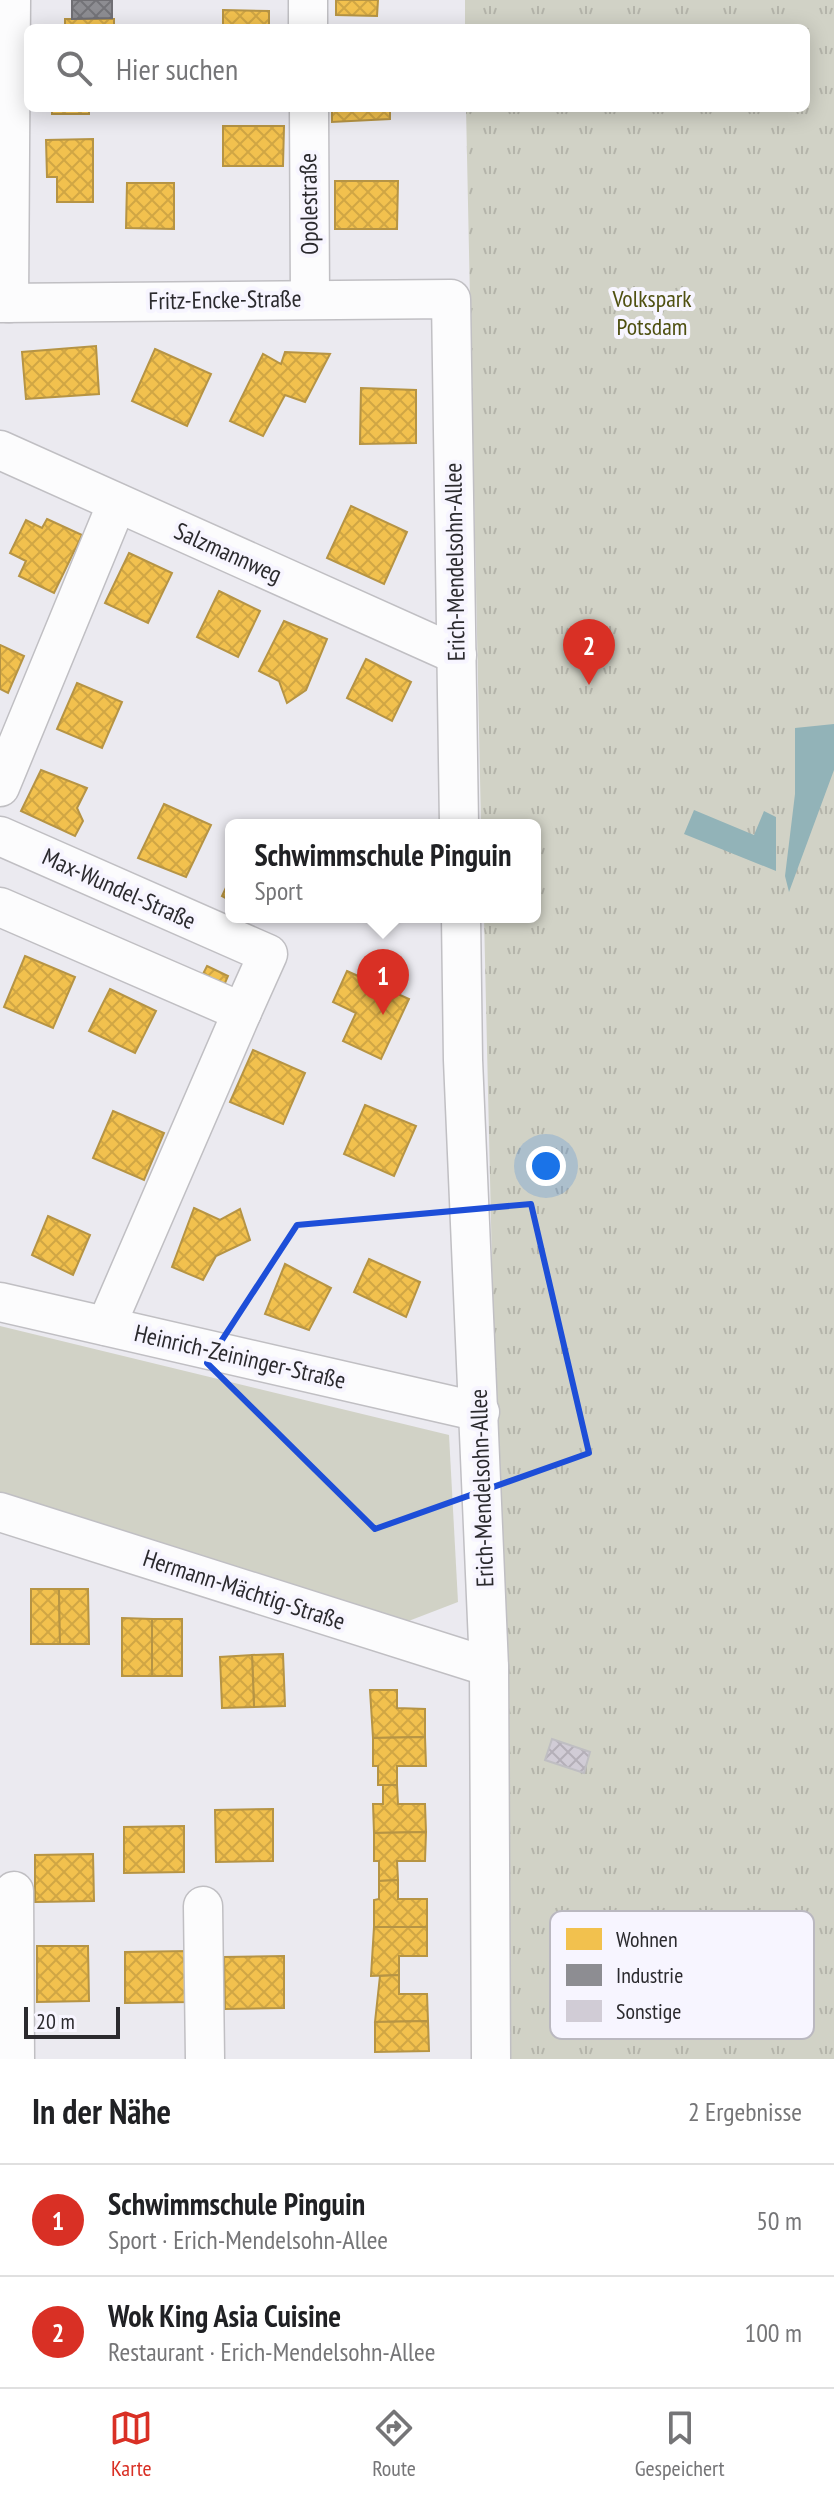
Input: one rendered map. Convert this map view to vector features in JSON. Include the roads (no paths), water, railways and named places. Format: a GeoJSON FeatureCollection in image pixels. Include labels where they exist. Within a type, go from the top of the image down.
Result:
{"type":"FeatureCollection","features":[{"type":"Feature","properties":{"kind":"street"},"geometry":{"type":"LineString","coordinates":[[4,303],[11,0]]}},
{"type":"Feature","properties":{"kind":"street"},"geometry":{"type":"LineString","coordinates":[[308,0],[308,24]]}},
{"type":"Feature","properties":{"kind":"street","name":"Opolestraße"},"geometry":{"type":"LineString","coordinates":[[309,112],[310,299]]}},
{"type":"Feature","properties":{"kind":"street","name":"Fritz-Encke-Straße"},"geometry":{"type":"LineString","coordinates":[[4,303],[451,299]]}},
{"type":"Feature","properties":{"kind":"street","name":"Erich-Mendelsohn-Allee"},"geometry":{"type":"LineString","coordinates":[[451,299],[459,819]]}},
{"type":"Feature","properties":{"kind":"street","name":"Salzmannweg"},"geometry":{"type":"LineString","coordinates":[[0,450],[457,655]]}},
{"type":"Feature","properties":{"kind":"street"},"geometry":{"type":"LineString","coordinates":[[0,787],[117,503]]}},
{"type":"Feature","properties":{"kind":"street","name":"Max-Wundel-Straße"},"geometry":{"type":"LineString","coordinates":[[0,836],[268,954],[106,1326]]}},
{"type":"Feature","properties":{"kind":"street"},"geometry":{"type":"LineString","coordinates":[[0,907],[242,1012]]}},
{"type":"Feature","properties":{"kind":"street","name":"Erich-Mendelsohn-Allee"},"geometry":{"type":"LineString","coordinates":[[461,923],[463,1060],[489,1667],[491,2059]]}},
{"type":"Feature","properties":{"kind":"street","name":"Heinrich-Zeininger-Straße"},"geometry":{"type":"LineString","coordinates":[[0,1302],[480,1412]]}},
{"type":"Feature","properties":{"kind":"street","name":"Hermann-Mächtig-Straße"},"geometry":{"type":"LineString","coordinates":[[0,1512],[489,1667]]}},
{"type":"Feature","properties":{"kind":"street"},"geometry":{"type":"LineString","coordinates":[[14,1891],[15,2059]]}},
{"type":"Feature","properties":{"kind":"street"},"geometry":{"type":"LineString","coordinates":[[203,1906],[205,2059]]}},
{"type":"Feature","properties":{"kind":"water"},"geometry":{"type":"Polygon","coordinates":[[[834,724],[834,770],[789,892],[785,876],[795,794],[795,728],[834,724]]]}},
{"type":"Feature","properties":{"kind":"water"},"geometry":{"type":"Polygon","coordinates":[[[694,810],[754,835],[764,811],[776,817],[776,871],[684,834],[694,810]]]}},
{"type":"Feature","properties":{"kind":"place","name":"Wok King Asia Cuisine"},"geometry":{"type":"Point","coordinates":[589,685]}},
{"type":"Feature","properties":{"kind":"place","name":"Schwimmschule Pinguin"},"geometry":{"type":"Point","coordinates":[383,1015]}},
{"type":"Feature","properties":{"kind":"park label","name":"Volkspark Potsdam"},"geometry":{"type":"Point","coordinates":[652,313]}}]}
